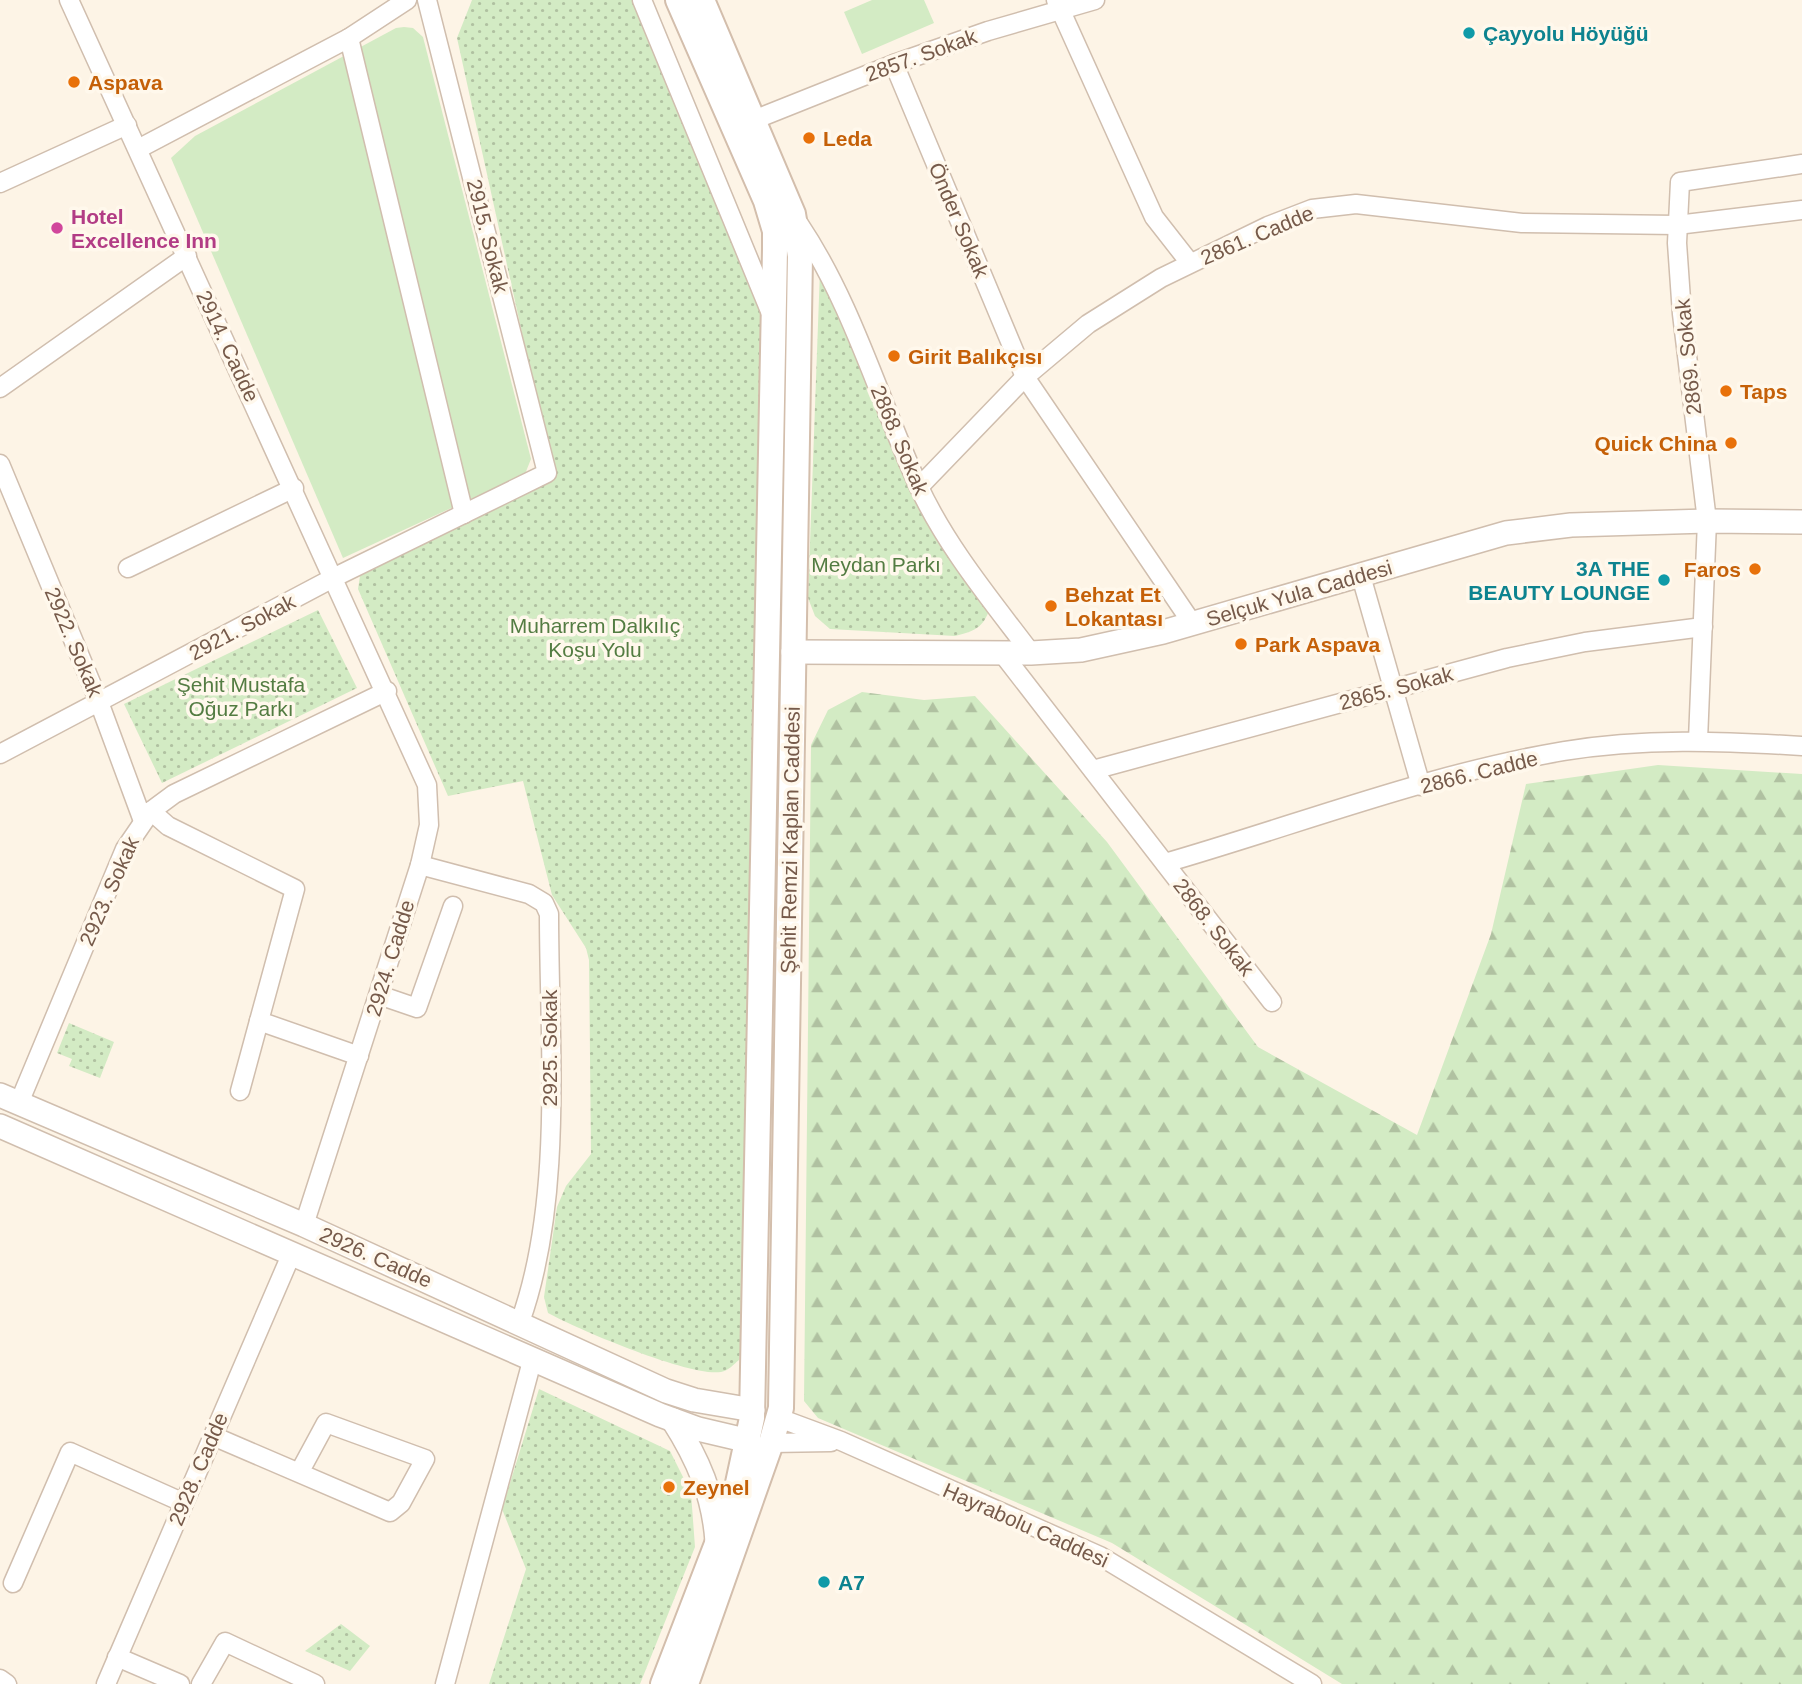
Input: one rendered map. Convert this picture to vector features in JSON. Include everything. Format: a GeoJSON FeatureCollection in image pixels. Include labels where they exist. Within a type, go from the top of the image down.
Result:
{"type":"FeatureCollection","features":[{"type":"Feature","properties":{"kind":"main road","name":"Şehit Remzi Kaplan Caddesi"},"geometry":{"type":"LineString","coordinates":[[663,1684],[735,1497],[760,1442],[779,1418],[781,651],[772,314],[775,249],[772,216],[678,0]]}},
{"type":"Feature","properties":{"kind":"main road","name":"Şehit Remzi Kaplan Caddesi"},"geometry":{"type":"LineString","coordinates":[[686,1684],[760,1442],[753,1410],[781,651],[800,256],[793,214],[751,121],[702,0]]}},
{"type":"Feature","properties":{"kind":"main road"},"geometry":{"type":"LineString","coordinates":[[753,1410],[779,1418]]}},
{"type":"Feature","properties":{"kind":"street","name":"2914. Cadde"},"geometry":{"type":"LineString","coordinates":[[69,0],[387,691]]}},
{"type":"Feature","properties":{"kind":"street"},"geometry":{"type":"LineString","coordinates":[[138,149],[349,38],[407,0]]}},
{"type":"Feature","properties":{"kind":"street","name":"2915. Sokak"},"geometry":{"type":"LineString","coordinates":[[427,0],[547,473]]}},
{"type":"Feature","properties":{"kind":"street"},"geometry":{"type":"LineString","coordinates":[[642,0],[772,314]]}},
{"type":"Feature","properties":{"kind":"street","name":"2857. Sokak"},"geometry":{"type":"LineString","coordinates":[[751,121],[894,64],[1058,5],[1095,0]]}},
{"type":"Feature","properties":{"kind":"street"},"geometry":{"type":"LineString","coordinates":[[1058,5],[1154,217],[1190,263]]}},
{"type":"Feature","properties":{"kind":"street"},"geometry":{"type":"LineString","coordinates":[[349,38],[464,514]]}},
{"type":"Feature","properties":{"kind":"street","name":"Önder Sokak"},"geometry":{"type":"LineString","coordinates":[[894,64],[1025,377],[1192,623]]}},
{"type":"Feature","properties":{"kind":"street"},"geometry":{"type":"LineString","coordinates":[[0,183],[127,124]]}},
{"type":"Feature","properties":{"kind":"street","name":"2869. Sokak"},"geometry":{"type":"LineString","coordinates":[[1698,740],[1707,521],[1685,348],[1677,225],[1680,182],[1802,164]]}},
{"type":"Feature","properties":{"kind":"street","name":"2861. Cadde"},"geometry":{"type":"LineString","coordinates":[[919,487],[1025,377],[1088,324],[1160,278],[1268,226],[1312,209],[1356,204],[1521,223],[1677,225],[1802,210]]}},
{"type":"Feature","properties":{"kind":"street","name":"2868. Sokak"},"geometry":{"type":"LineString","coordinates":[[793,214],[838,296],[919,487],[952,546],[1031,653]]}},
{"type":"Feature","properties":{"kind":"street"},"geometry":{"type":"LineString","coordinates":[[0,388],[187,256]]}},
{"type":"Feature","properties":{"kind":"street","name":"2922. Sokak"},"geometry":{"type":"LineString","coordinates":[[0,464],[147,816]]}},
{"type":"Feature","properties":{"kind":"street","name":"2921. Sokak"},"geometry":{"type":"LineString","coordinates":[[0,754],[335,577],[547,473]]}},
{"type":"Feature","properties":{"kind":"street"},"geometry":{"type":"LineString","coordinates":[[128,568],[294,488]]}},
{"type":"Feature","properties":{"kind":"street","name":"Selçuk Yula Caddesi"},"geometry":{"type":"LineString","coordinates":[[781,651],[1031,653],[1104,646],[1362,576],[1486,538],[1530,529],[1707,521],[1802,522]]}},
{"type":"Feature","properties":{"kind":"street"},"geometry":{"type":"LineString","coordinates":[[1362,576],[1420,786]]}},
{"type":"Feature","properties":{"kind":"street","name":"2865. Sokak"},"geometry":{"type":"LineString","coordinates":[[1093,770],[1507,658],[1572,645],[1703,627]]}},
{"type":"Feature","properties":{"kind":"street","name":"2868. Sokak"},"geometry":{"type":"LineString","coordinates":[[1002,653],[1272,1002]]}},
{"type":"Feature","properties":{"kind":"street","name":"2923. Sokak"},"geometry":{"type":"LineString","coordinates":[[9,1099],[125,849],[147,816],[174,794],[387,691]]}},
{"type":"Feature","properties":{"kind":"street","name":"2924. Cadde"},"geometry":{"type":"LineString","coordinates":[[304,1225],[420,865],[429,825],[428,785],[387,691]]}},
{"type":"Feature","properties":{"kind":"street","name":"2866. Cadde"},"geometry":{"type":"LineString","coordinates":[[1165,863],[1420,786],[1566,751],[1698,740],[1802,746]]}},
{"type":"Feature","properties":{"kind":"street"},"geometry":{"type":"LineString","coordinates":[[147,816],[295,889],[240,1091]]}},
{"type":"Feature","properties":{"kind":"street","name":"2925. Sokak"},"geometry":{"type":"LineString","coordinates":[[420,865],[529,894],[544,903],[549,914],[549,1181],[536,1268],[520,1322]]}},
{"type":"Feature","properties":{"kind":"street"},"geometry":{"type":"LineString","coordinates":[[379,995],[417,1008],[453,906]]}},
{"type":"Feature","properties":{"kind":"street"},"geometry":{"type":"LineString","coordinates":[[260,1021],[359,1056]]}},
{"type":"Feature","properties":{"kind":"street","name":"2926. Cadde"},"geometry":{"type":"LineString","coordinates":[[9,1099],[304,1225],[673,1393],[753,1410]]}},
{"type":"Feature","properties":{"kind":"street","name":"2926. Cadde"},"geometry":{"type":"LineString","coordinates":[[0,1126],[532,1361],[673,1420],[760,1442]]}},
{"type":"Feature","properties":{"kind":"street"},"geometry":{"type":"LineString","coordinates":[[291,1255],[304,1225]]}},
{"type":"Feature","properties":{"kind":"street","name":"2928. Cadde"},"geometry":{"type":"LineString","coordinates":[[106,1684],[291,1255]]}},
{"type":"Feature","properties":{"kind":"street"},"geometry":{"type":"LineString","coordinates":[[446,1684],[532,1361]]}},
{"type":"Feature","properties":{"kind":"street","name":"Hayrabolu Caddesi"},"geometry":{"type":"LineString","coordinates":[[779,1418],[841,1441],[1100,1556],[1312,1684]]}},
{"type":"Feature","properties":{"kind":"street"},"geometry":{"type":"LineString","coordinates":[[673,1420],[707,1485],[715,1510],[718,1542]]}},
{"type":"Feature","properties":{"kind":"street"},"geometry":{"type":"LineString","coordinates":[[213,1436],[299,1473],[390,1512],[401,1503],[425,1459],[326,1423],[299,1473]]}},
{"type":"Feature","properties":{"kind":"street","name":"Hayrabolu Caddesi"},"geometry":{"type":"LineString","coordinates":[[760,1442],[841,1441]]}},
{"type":"Feature","properties":{"kind":"street"},"geometry":{"type":"LineString","coordinates":[[13,1583],[70,1452],[184,1503]]}},
{"type":"Feature","properties":{"kind":"street"},"geometry":{"type":"LineString","coordinates":[[201,1684],[225,1642],[315,1684]]}},
{"type":"Feature","properties":{"kind":"street"},"geometry":{"type":"LineString","coordinates":[[117,1657],[180,1684]]}},
{"type":"Feature","properties":{"kind":"street"},"geometry":{"type":"LineString","coordinates":[[0,1679],[7,1684]]}},
{"type":"Feature","properties":{"kind":"green space","name":"Muharrem Dalkılıç Koşu Yolu"},"geometry":{"type":"Polygon","coordinates":[[[472,0],[633,0],[685,118],[763,319],[754,658],[760,775],[744,1328],[739,1360],[721,1372],[706,1372],[661,1360],[548,1313],[544,1297],[557,1207],[566,1186],[591,1154],[589,960],[586,948],[552,895],[523,781],[448,796],[358,589],[360,576],[554,478],[457,38],[472,0]]]}},
{"type":"Feature","properties":{"kind":"green space"},"geometry":{"type":"Polygon","coordinates":[[[872,0],[924,0],[934,23],[862,54],[844,12],[872,0]]]}},
{"type":"Feature","properties":{"kind":"green space"},"geometry":{"type":"Polygon","coordinates":[[[396,28],[413,28],[423,37],[531,459],[525,474],[343,558],[171,158],[195,136],[396,28]]]}},
{"type":"Feature","properties":{"kind":"green space","name":"Meydan Parkı"},"geometry":{"type":"Polygon","coordinates":[[[820,270],[887,427],[991,604],[983,622],[969,632],[955,636],[830,629],[815,616],[808,598],[820,270]]]}},
{"type":"Feature","properties":{"kind":"green space","name":"Şehit Mustafa Oğuz Parkı"},"geometry":{"type":"Polygon","coordinates":[[[318,610],[357,688],[162,783],[124,704],[318,610]]]}},
{"type":"Feature","properties":{"kind":"green space"},"geometry":{"type":"Polygon","coordinates":[[[862,692],[924,700],[975,696],[1107,842],[1258,1047],[1417,1135],[1491,934],[1526,784],[1658,765],[1802,774],[1802,1684],[1342,1684],[1112,1543],[818,1418],[804,1401],[811,745],[828,710],[862,692]]]}},
{"type":"Feature","properties":{"kind":"green space"},"geometry":{"type":"Polygon","coordinates":[[[69,1023],[114,1042],[100,1078],[69,1066],[72,1059],[57,1053],[69,1023]]]}},
{"type":"Feature","properties":{"kind":"green space"},"geometry":{"type":"Polygon","coordinates":[[[539,1389],[670,1451],[691,1493],[695,1547],[640,1684],[489,1684],[526,1569],[502,1509],[539,1389]]]}},
{"type":"Feature","properties":{"kind":"green space"},"geometry":{"type":"Polygon","coordinates":[[[341,1624],[370,1646],[350,1671],[305,1651],[341,1624]]]}},
{"type":"Feature","properties":{"kind":"place","name":"Çayyolu Höyüğü"},"geometry":{"type":"Point","coordinates":[1469,33]}},
{"type":"Feature","properties":{"kind":"place","name":"Aspava"},"geometry":{"type":"Point","coordinates":[74,82]}},
{"type":"Feature","properties":{"kind":"place","name":"Leda"},"geometry":{"type":"Point","coordinates":[809,138]}},
{"type":"Feature","properties":{"kind":"place","name":"Hotel Excellence Inn"},"geometry":{"type":"Point","coordinates":[57,228]}},
{"type":"Feature","properties":{"kind":"place","name":"Girit Balıkçısı"},"geometry":{"type":"Point","coordinates":[894,356]}},
{"type":"Feature","properties":{"kind":"place","name":"Taps"},"geometry":{"type":"Point","coordinates":[1726,391]}},
{"type":"Feature","properties":{"kind":"place","name":"Quick China"},"geometry":{"type":"Point","coordinates":[1731,443]}},
{"type":"Feature","properties":{"kind":"place","name":"Faros"},"geometry":{"type":"Point","coordinates":[1755,569]}},
{"type":"Feature","properties":{"kind":"place","name":"3A THE BEAUTY LOUNGE"},"geometry":{"type":"Point","coordinates":[1664,580]}},
{"type":"Feature","properties":{"kind":"place","name":"Behzat Et Lokantası"},"geometry":{"type":"Point","coordinates":[1051,606]}},
{"type":"Feature","properties":{"kind":"place","name":"Park Aspava"},"geometry":{"type":"Point","coordinates":[1241,644]}},
{"type":"Feature","properties":{"kind":"place","name":"Zeynel"},"geometry":{"type":"Point","coordinates":[669,1487]}},
{"type":"Feature","properties":{"kind":"place","name":"A7"},"geometry":{"type":"Point","coordinates":[824,1582]}}]}
